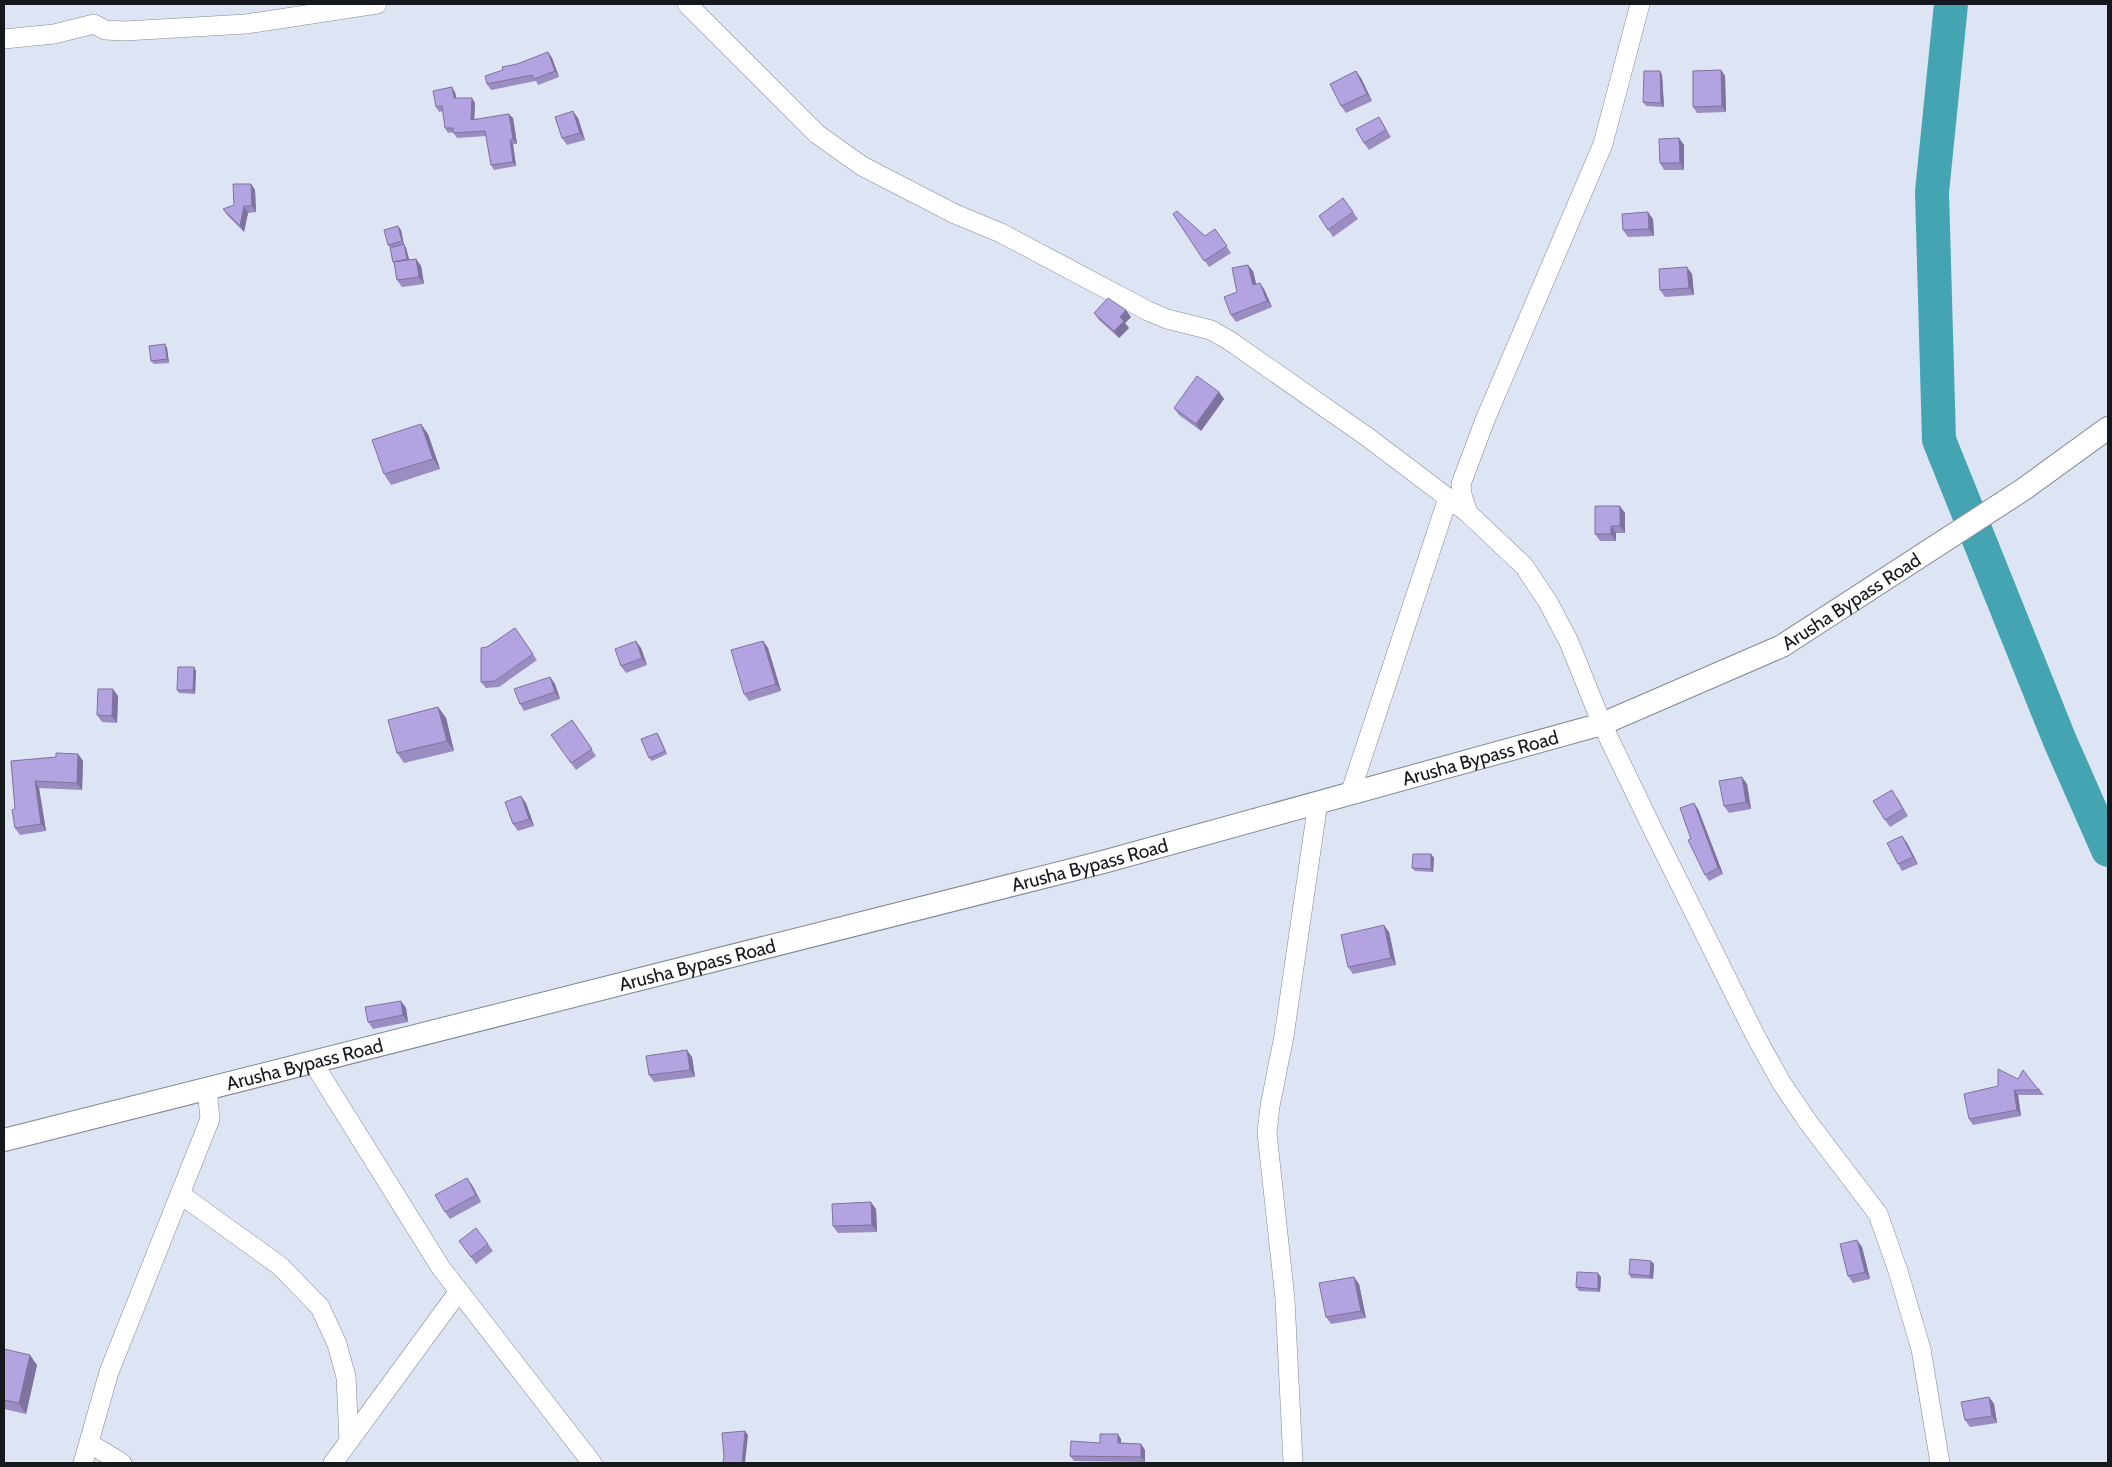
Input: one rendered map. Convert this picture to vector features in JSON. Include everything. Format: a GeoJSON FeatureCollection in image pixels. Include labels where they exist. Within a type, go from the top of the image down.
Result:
{"type":"FeatureCollection","features":[{"type":"Feature","properties":{"kind":"main road","name":"Arusha Bypass Road"},"geometry":{"type":"LineString","coordinates":[[4,1140],[1102,862],[1602,724],[1782,646],[2024,489],[2108,428]]}},
{"type":"Feature","properties":{"kind":"street"},"geometry":{"type":"LineString","coordinates":[[4,39],[54,34],[94,24],[105,30],[125,31],[246,24],[377,4]]}},
{"type":"Feature","properties":{"kind":"street"},"geometry":{"type":"LineString","coordinates":[[687,4],[817,134],[862,166],[955,214],[1001,233],[1148,311],[1167,319],[1211,330],[1224,337],[1321,404],[1468,513],[1524,566],[1548,602],[1569,642],[1602,724],[1706,938],[1781,1082],[1808,1122],[1878,1214],[1898,1270],[1921,1349],[1940,1463]]}},
{"type":"Feature","properties":{"kind":"street"},"geometry":{"type":"LineString","coordinates":[[1468,513],[1462,495],[1461,484],[1485,420],[1603,144],[1640,4]]}},
{"type":"Feature","properties":{"kind":"street"},"geometry":{"type":"LineString","coordinates":[[1350,794],[1448,498]]}},
{"type":"Feature","properties":{"kind":"street"},"geometry":{"type":"LineString","coordinates":[[1293,1463],[1285,1299],[1267,1133],[1270,1106],[1284,1036],[1318,802]]}},
{"type":"Feature","properties":{"kind":"street"},"geometry":{"type":"LineString","coordinates":[[312,1061],[441,1268],[592,1463]]}},
{"type":"Feature","properties":{"kind":"street"},"geometry":{"type":"LineString","coordinates":[[83,1463],[109,1372],[210,1119],[206,1088]]}},
{"type":"Feature","properties":{"kind":"street"},"geometry":{"type":"LineString","coordinates":[[180,1194],[280,1266],[320,1307],[337,1344],[346,1377],[348,1441]]}},
{"type":"Feature","properties":{"kind":"street"},"geometry":{"type":"LineString","coordinates":[[333,1463],[459,1291]]}},
{"type":"Feature","properties":{"kind":"street"},"geometry":{"type":"LineString","coordinates":[[89,1443],[122,1463]]}},
{"type":"Feature","properties":{"kind":"building"},"geometry":{"type":"Polygon","coordinates":[[[548,52],[555,71],[534,79],[532,75],[487,84],[485,76],[503,70],[502,67],[517,64],[548,52]]]}},
{"type":"Feature","properties":{"kind":"building"},"geometry":{"type":"Polygon","coordinates":[[[1721,70],[1722,106],[1693,107],[1693,71],[1721,70]]]}},
{"type":"Feature","properties":{"kind":"building"},"geometry":{"type":"Polygon","coordinates":[[[1356,71],[1367,94],[1341,106],[1330,84],[1356,71]]]}},
{"type":"Feature","properties":{"kind":"building"},"geometry":{"type":"Polygon","coordinates":[[[1644,71],[1660,71],[1661,103],[1643,102],[1644,71]]]}},
{"type":"Feature","properties":{"kind":"building"},"geometry":{"type":"Polygon","coordinates":[[[452,87],[454,98],[472,98],[471,120],[509,114],[513,139],[510,140],[513,162],[491,165],[485,131],[453,133],[453,128],[445,128],[442,106],[436,107],[433,91],[452,87]]]}},
{"type":"Feature","properties":{"kind":"building"},"geometry":{"type":"Polygon","coordinates":[[[573,111],[580,133],[562,138],[555,117],[573,111]]]}},
{"type":"Feature","properties":{"kind":"building"},"geometry":{"type":"Polygon","coordinates":[[[1379,117],[1386,130],[1364,143],[1356,129],[1379,117]]]}},
{"type":"Feature","properties":{"kind":"building"},"geometry":{"type":"Polygon","coordinates":[[[1679,138],[1680,163],[1660,163],[1659,139],[1679,138]]]}},
{"type":"Feature","properties":{"kind":"building"},"geometry":{"type":"Polygon","coordinates":[[[233,184],[251,184],[252,206],[244,206],[240,226],[223,209],[234,205],[233,184]]]}},
{"type":"Feature","properties":{"kind":"building"},"geometry":{"type":"Polygon","coordinates":[[[1343,198],[1353,212],[1328,230],[1319,216],[1343,198]]]}},
{"type":"Feature","properties":{"kind":"building"},"geometry":{"type":"Polygon","coordinates":[[[1177,211],[1205,236],[1215,229],[1227,246],[1204,261],[1173,214],[1177,211]]]}},
{"type":"Feature","properties":{"kind":"building"},"geometry":{"type":"Polygon","coordinates":[[[1648,212],[1649,229],[1623,230],[1622,214],[1648,212]]]}},
{"type":"Feature","properties":{"kind":"building"},"geometry":{"type":"Polygon","coordinates":[[[398,226],[402,241],[388,245],[384,230],[398,226]]]}},
{"type":"Feature","properties":{"kind":"building"},"geometry":{"type":"Polygon","coordinates":[[[404,244],[407,259],[393,262],[390,248],[404,244]]]}},
{"type":"Feature","properties":{"kind":"building"},"geometry":{"type":"Polygon","coordinates":[[[416,259],[419,277],[397,280],[394,262],[416,259]]]}},
{"type":"Feature","properties":{"kind":"building"},"geometry":{"type":"Polygon","coordinates":[[[1248,265],[1253,285],[1260,283],[1267,301],[1231,315],[1224,297],[1237,292],[1232,268],[1248,265]]]}},
{"type":"Feature","properties":{"kind":"building"},"geometry":{"type":"Polygon","coordinates":[[[1687,267],[1689,288],[1660,290],[1659,269],[1687,267]]]}},
{"type":"Feature","properties":{"kind":"building"},"geometry":{"type":"Polygon","coordinates":[[[1108,298],[1126,310],[1120,317],[1124,321],[1114,331],[1094,313],[1108,298]]]}},
{"type":"Feature","properties":{"kind":"building"},"geometry":{"type":"Polygon","coordinates":[[[165,344],[167,359],[151,361],[149,346],[165,344]]]}},
{"type":"Feature","properties":{"kind":"building"},"geometry":{"type":"Polygon","coordinates":[[[1197,376],[1219,392],[1196,424],[1174,408],[1197,376]]]}},
{"type":"Feature","properties":{"kind":"building"},"geometry":{"type":"Polygon","coordinates":[[[421,424],[433,459],[384,474],[372,440],[421,424]]]}},
{"type":"Feature","properties":{"kind":"building"},"geometry":{"type":"Polygon","coordinates":[[[1595,506],[1620,506],[1620,526],[1611,526],[1611,534],[1595,534],[1595,506]]]}},
{"type":"Feature","properties":{"kind":"building"},"geometry":{"type":"Polygon","coordinates":[[[515,628],[533,654],[495,681],[481,682],[481,648],[487,647],[515,628]]]}},
{"type":"Feature","properties":{"kind":"building"},"geometry":{"type":"Polygon","coordinates":[[[636,641],[642,658],[621,666],[615,649],[636,641]]]}},
{"type":"Feature","properties":{"kind":"building"},"geometry":{"type":"Polygon","coordinates":[[[763,641],[776,684],[744,694],[731,650],[763,641]]]}},
{"type":"Feature","properties":{"kind":"building"},"geometry":{"type":"Polygon","coordinates":[[[178,667],[194,667],[193,690],[177,690],[178,667]]]}},
{"type":"Feature","properties":{"kind":"building"},"geometry":{"type":"Polygon","coordinates":[[[550,677],[555,692],[520,704],[514,689],[550,677]]]}},
{"type":"Feature","properties":{"kind":"building"},"geometry":{"type":"Polygon","coordinates":[[[98,689],[113,689],[112,716],[97,715],[98,689]]]}},
{"type":"Feature","properties":{"kind":"building"},"geometry":{"type":"Polygon","coordinates":[[[438,707],[447,741],[397,753],[388,720],[438,707]]]}},
{"type":"Feature","properties":{"kind":"building"},"geometry":{"type":"Polygon","coordinates":[[[572,720],[592,749],[571,763],[551,735],[572,720]]]}},
{"type":"Feature","properties":{"kind":"building"},"geometry":{"type":"Polygon","coordinates":[[[657,733],[665,751],[649,758],[641,739],[657,733]]]}},
{"type":"Feature","properties":{"kind":"building"},"geometry":{"type":"Polygon","coordinates":[[[56,753],[78,754],[77,783],[35,781],[41,824],[15,828],[12,810],[15,809],[11,761],[56,757],[56,753]]]}},
{"type":"Feature","properties":{"kind":"building"},"geometry":{"type":"Polygon","coordinates":[[[1742,777],[1746,802],[1724,806],[1719,781],[1742,777]]]}},
{"type":"Feature","properties":{"kind":"building"},"geometry":{"type":"Polygon","coordinates":[[[1892,790],[1903,809],[1885,820],[1873,801],[1892,790]]]}},
{"type":"Feature","properties":{"kind":"building"},"geometry":{"type":"Polygon","coordinates":[[[521,796],[529,819],[513,824],[505,802],[521,796]]]}},
{"type":"Feature","properties":{"kind":"building"},"geometry":{"type":"Polygon","coordinates":[[[1694,803],[1718,868],[1705,875],[1688,840],[1691,839],[1680,808],[1694,803]]]}},
{"type":"Feature","properties":{"kind":"building"},"geometry":{"type":"Polygon","coordinates":[[[1902,836],[1913,857],[1898,864],[1887,843],[1902,836]]]}},
{"type":"Feature","properties":{"kind":"building"},"geometry":{"type":"Polygon","coordinates":[[[1413,854],[1431,854],[1431,869],[1412,868],[1413,854]]]}},
{"type":"Feature","properties":{"kind":"building"},"geometry":{"type":"Polygon","coordinates":[[[1384,925],[1391,958],[1348,967],[1341,935],[1384,925]]]}},
{"type":"Feature","properties":{"kind":"building"},"geometry":{"type":"Polygon","coordinates":[[[401,1001],[403,1015],[368,1022],[365,1007],[401,1001]]]}},
{"type":"Feature","properties":{"kind":"building"},"geometry":{"type":"Polygon","coordinates":[[[687,1050],[690,1070],[649,1075],[646,1056],[687,1050]]]}},
{"type":"Feature","properties":{"kind":"building"},"geometry":{"type":"Polygon","coordinates":[[[1998,1069],[2018,1079],[2023,1070],[2040,1090],[2014,1090],[2017,1110],[1969,1119],[1964,1094],[1998,1086],[1998,1069]]]}},
{"type":"Feature","properties":{"kind":"building"},"geometry":{"type":"Polygon","coordinates":[[[467,1178],[476,1195],[445,1212],[435,1195],[467,1178]]]}},
{"type":"Feature","properties":{"kind":"building"},"geometry":{"type":"Polygon","coordinates":[[[871,1202],[872,1225],[833,1226],[832,1204],[871,1202]]]}},
{"type":"Feature","properties":{"kind":"building"},"geometry":{"type":"Polygon","coordinates":[[[476,1228],[488,1244],[471,1257],[459,1241],[476,1228]]]}},
{"type":"Feature","properties":{"kind":"building"},"geometry":{"type":"Polygon","coordinates":[[[1857,1240],[1865,1272],[1848,1276],[1840,1244],[1857,1240]]]}},
{"type":"Feature","properties":{"kind":"building"},"geometry":{"type":"Polygon","coordinates":[[[1630,1259],[1651,1261],[1650,1276],[1629,1274],[1630,1259]]]}},
{"type":"Feature","properties":{"kind":"building"},"geometry":{"type":"Polygon","coordinates":[[[1577,1272],[1598,1273],[1598,1289],[1576,1287],[1577,1272]]]}},
{"type":"Feature","properties":{"kind":"building"},"geometry":{"type":"Polygon","coordinates":[[[1354,1277],[1361,1311],[1326,1317],[1319,1283],[1354,1277]]]}},
{"type":"Feature","properties":{"kind":"building"},"geometry":{"type":"Polygon","coordinates":[[[4,1349],[30,1355],[19,1403],[4,1400],[4,1349]]]}},
{"type":"Feature","properties":{"kind":"building"},"geometry":{"type":"Polygon","coordinates":[[[1989,1397],[1992,1416],[1965,1420],[1961,1402],[1989,1397]]]}},
{"type":"Feature","properties":{"kind":"building"},"geometry":{"type":"Polygon","coordinates":[[[745,1431],[742,1463],[723,1463],[722,1433],[745,1431]]]}},
{"type":"Feature","properties":{"kind":"building"},"geometry":{"type":"Polygon","coordinates":[[[1100,1434],[1118,1434],[1118,1443],[1141,1444],[1141,1457],[1070,1456],[1071,1441],[1100,1443],[1100,1434]]]}},
{"type":"Feature","properties":{"kind":"waterway"},"geometry":{"type":"LineString","coordinates":[[1951,4],[1932,192],[1939,440],[2060,741],[2108,850]]}}]}
